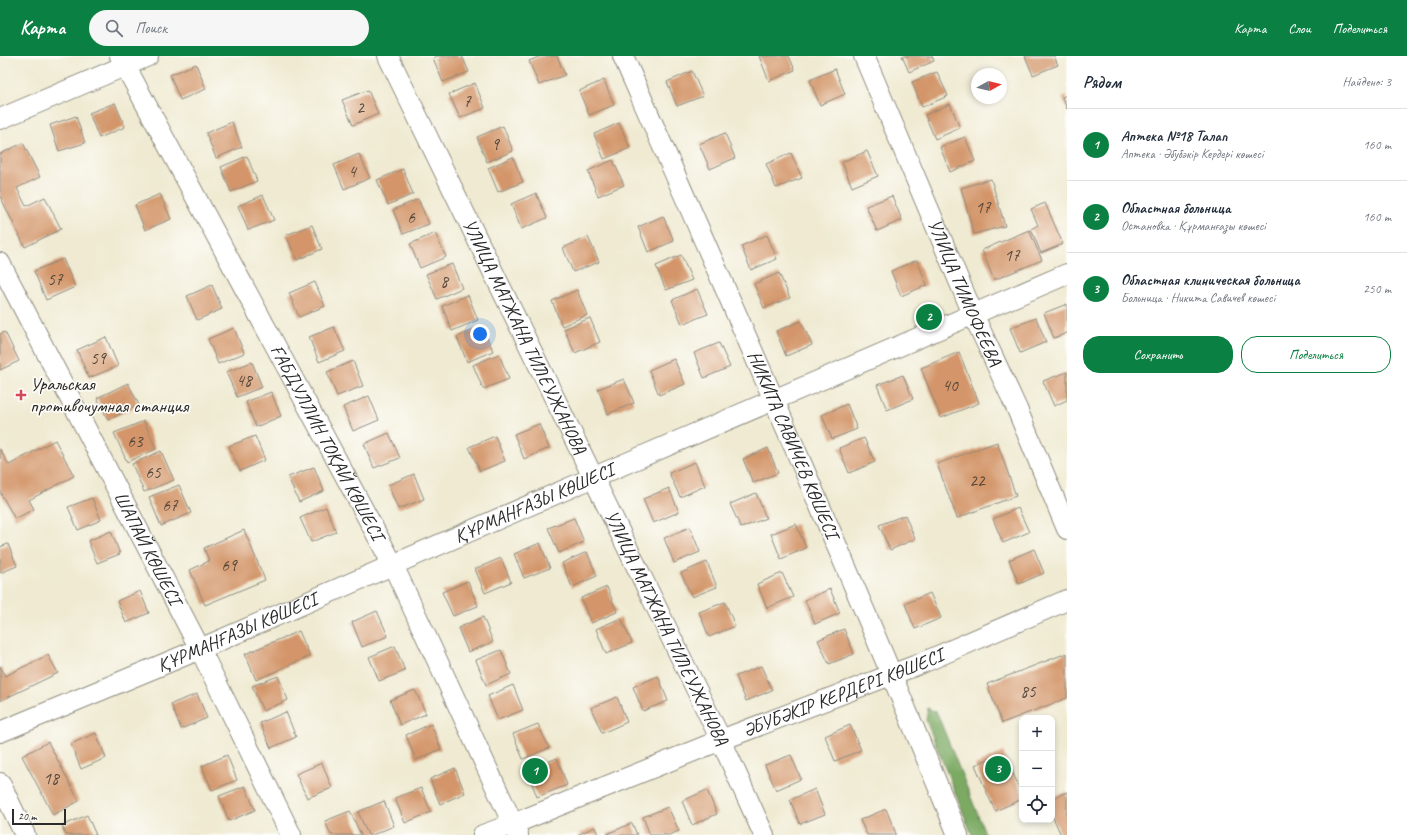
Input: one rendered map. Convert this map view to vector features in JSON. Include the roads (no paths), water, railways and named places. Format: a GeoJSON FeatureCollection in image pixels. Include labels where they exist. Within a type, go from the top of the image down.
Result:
{"type":"FeatureCollection","features":[{"type":"Feature","properties":{"kind":"street"},"geometry":{"type":"LineString","coordinates":[[0,119],[123,61],[148,56]]}},
{"type":"Feature","properties":{"kind":"street","name":"УЛИЦА МАТЖАНА ТИЛЕУЖАНОВА"},"geometry":{"type":"LineString","coordinates":[[388,56],[592,478],[721,740],[764,835]]}},
{"type":"Feature","properties":{"kind":"street","name":"НИКИТА САВИЧЕВ КӨШЕСІ"},"geometry":{"type":"LineString","coordinates":[[623,56],[892,674],[958,835]]}},
{"type":"Feature","properties":{"kind":"street","name":"УЛИЦА ТИМОФЕЕВА"},"geometry":{"type":"LineString","coordinates":[[864,56],[973,314],[1017,409],[1067,529]]}},
{"type":"Feature","properties":{"kind":"street","name":"ҒАБДУЛЛИН ТОҚАЙ КӨШЕСІ"},"geometry":{"type":"LineString","coordinates":[[123,61],[393,565],[515,830]]}},
{"type":"Feature","properties":{"kind":"street","name":"ШАПАЙ КӨШЕСІ"},"geometry":{"type":"LineString","coordinates":[[0,263],[200,649],[291,835]]}},
{"type":"Feature","properties":{"kind":"street","name":"ҚҰРМАНҒАЗЫ КӨШЕСІ"},"geometry":{"type":"LineString","coordinates":[[0,732],[200,649],[592,478],[1067,274]]}},
{"type":"Feature","properties":{"kind":"street","name":"ӘБУБӘКІР КЕРДЕРІ КӨШЕСІ"},"geometry":{"type":"LineString","coordinates":[[483,835],[515,830],[721,740],[892,674],[1067,600]]}},
{"type":"Feature","properties":{"kind":"street"},"geometry":{"type":"LineString","coordinates":[[0,783],[25,835]]}},
{"type":"Feature","properties":{"kind":"place","name":"Областная больница"},"geometry":{"type":"Point","coordinates":[929,317]}},
{"type":"Feature","properties":{"kind":"place","name":"Уральская противочумная станция"},"geometry":{"type":"Point","coordinates":[21,395]}},
{"type":"Feature","properties":{"kind":"place","name":"Областная клиническая больница"},"geometry":{"type":"Point","coordinates":[998,769]}},
{"type":"Feature","properties":{"kind":"place","name":"Аптека №18 Талап"},"geometry":{"type":"Point","coordinates":[535,771]}}]}
